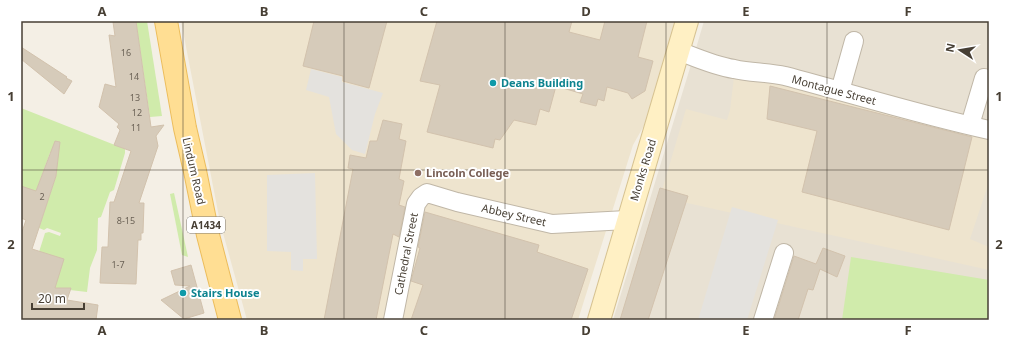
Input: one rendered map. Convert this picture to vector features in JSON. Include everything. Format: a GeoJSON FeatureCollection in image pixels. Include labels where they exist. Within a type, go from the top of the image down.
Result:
{"type":"FeatureCollection","features":[{"type":"Feature","properties":{"kind":"main road","name":"Lindum Road"},"geometry":{"type":"LineString","coordinates":[[166,21],[185,128],[208,235],[230,320]]}},
{"type":"Feature","properties":{"kind":"main road","name":"Monks Road"},"geometry":{"type":"LineString","coordinates":[[599,320],[687,21]]}},
{"type":"Feature","properties":{"kind":"street"},"geometry":{"type":"LineString","coordinates":[[840,91],[854,41]]}},
{"type":"Feature","properties":{"kind":"street","name":"Montague Street"},"geometry":{"type":"LineString","coordinates":[[679,51],[710,63],[734,69],[782,76],[840,91],[896,108],[989,130]]}},
{"type":"Feature","properties":{"kind":"street"},"geometry":{"type":"LineString","coordinates":[[970,126],[984,78]]}},
{"type":"Feature","properties":{"kind":"street","name":"Abbey Street"},"geometry":{"type":"LineString","coordinates":[[427,193],[457,202],[552,224],[628,220]]}},
{"type":"Feature","properties":{"kind":"street","name":"Cathedral Street"},"geometry":{"type":"LineString","coordinates":[[393,320],[416,204],[421,197],[427,193]]}},
{"type":"Feature","properties":{"kind":"street"},"geometry":{"type":"LineString","coordinates":[[763,320],[784,252]]}},
{"type":"Feature","properties":{"kind":"shaded area","name":"Lincoln College"},"geometry":{"type":"Polygon","coordinates":[[[181,21],[679,21],[646,122],[633,145],[578,320],[247,320],[220,222],[181,21]]]}},
{"type":"Feature","properties":{"kind":"shaded area"},"geometry":{"type":"Polygon","coordinates":[[[704,21],[989,21],[989,320],[613,320],[704,21]]]}},
{"type":"Feature","properties":{"kind":"shaded area"},"geometry":{"type":"Polygon","coordinates":[[[311,69],[342,77],[342,82],[383,93],[375,114],[365,154],[352,150],[336,134],[329,97],[306,90],[311,69]]]}},
{"type":"Feature","properties":{"kind":"shaded area"},"geometry":{"type":"Polygon","coordinates":[[[734,77],[773,82],[989,137],[989,182],[970,239],[989,247],[989,270],[660,197],[686,109],[727,120],[730,110],[734,77]]]}},
{"type":"Feature","properties":{"kind":"shaded area"},"geometry":{"type":"Polygon","coordinates":[[[315,173],[317,259],[303,259],[303,271],[291,270],[291,252],[267,251],[267,175],[315,173]]]}},
{"type":"Feature","properties":{"kind":"shaded area"},"geometry":{"type":"Polygon","coordinates":[[[732,207],[778,220],[747,320],[698,320],[732,207]]]}},
{"type":"Feature","properties":{"kind":"green space"},"geometry":{"type":"Polygon","coordinates":[[[136,21],[147,21],[162,116],[150,117],[136,21]]]}},
{"type":"Feature","properties":{"kind":"green space"},"geometry":{"type":"Polygon","coordinates":[[[21,108],[125,149],[114,190],[110,192],[101,217],[98,218],[97,250],[90,268],[87,292],[70,290],[70,288],[47,289],[39,252],[45,233],[49,232],[60,236],[61,233],[47,228],[44,230],[39,228],[56,176],[58,156],[50,153],[32,202],[21,192],[21,108]]]}},
{"type":"Feature","properties":{"kind":"green space"},"geometry":{"type":"Polygon","coordinates":[[[174,193],[188,257],[182,255],[170,194],[174,193]]]}},
{"type":"Feature","properties":{"kind":"green space"},"geometry":{"type":"Polygon","coordinates":[[[851,257],[989,280],[989,320],[842,320],[851,257]]]}},
{"type":"Feature","properties":{"kind":"building"},"geometry":{"type":"Polygon","coordinates":[[[136,21],[151,127],[164,125],[156,136],[158,146],[139,203],[144,203],[143,233],[141,233],[141,240],[138,240],[136,284],[100,283],[102,247],[108,247],[110,202],[114,202],[131,151],[114,145],[120,130],[117,127],[119,124],[99,107],[105,84],[116,87],[109,35],[115,36],[113,22],[136,21]]]}},
{"type":"Feature","properties":{"kind":"building"},"geometry":{"type":"Polygon","coordinates":[[[314,21],[387,21],[369,88],[343,81],[343,76],[303,66],[314,21]]]}},
{"type":"Feature","properties":{"kind":"building","name":"Deans Building"},"geometry":{"type":"Polygon","coordinates":[[[437,21],[572,21],[569,32],[600,40],[605,21],[647,21],[638,57],[653,61],[645,91],[632,99],[628,93],[607,87],[604,101],[598,99],[596,106],[580,102],[583,94],[556,86],[549,112],[540,109],[536,125],[514,120],[500,140],[495,139],[493,148],[427,132],[440,85],[420,81],[437,21]]]}},
{"type":"Feature","properties":{"kind":"building"},"geometry":{"type":"Polygon","coordinates":[[[21,47],[72,81],[64,94],[21,59],[21,47]]]}},
{"type":"Feature","properties":{"kind":"building"},"geometry":{"type":"Polygon","coordinates":[[[770,86],[972,137],[949,230],[802,192],[817,131],[767,119],[770,86]]]}},
{"type":"Feature","properties":{"kind":"building"},"geometry":{"type":"Polygon","coordinates":[[[383,120],[402,124],[399,139],[406,141],[399,179],[404,181],[399,205],[405,207],[399,237],[393,234],[376,320],[324,320],[353,169],[348,168],[350,155],[366,158],[370,141],[377,141],[383,120]]]}},
{"type":"Feature","properties":{"kind":"building"},"geometry":{"type":"Polygon","coordinates":[[[55,141],[60,142],[56,176],[32,249],[64,259],[55,288],[71,288],[67,300],[98,305],[96,320],[21,320],[21,235],[26,220],[21,218],[21,186],[36,191],[55,141]]]}},
{"type":"Feature","properties":{"kind":"building"},"geometry":{"type":"Polygon","coordinates":[[[660,188],[688,196],[648,320],[620,320],[660,188]]]}},
{"type":"Feature","properties":{"kind":"building"},"geometry":{"type":"Polygon","coordinates":[[[425,212],[539,245],[537,252],[588,269],[571,320],[411,320],[423,285],[411,281],[420,248],[418,247],[425,212]]]}},
{"type":"Feature","properties":{"kind":"building"},"geometry":{"type":"Polygon","coordinates":[[[823,248],[845,256],[837,277],[820,269],[813,290],[808,289],[798,320],[774,320],[794,256],[816,264],[823,248]]]}},
{"type":"Feature","properties":{"kind":"building","name":"Stairs House"},"geometry":{"type":"Polygon","coordinates":[[[191,265],[204,313],[184,319],[161,300],[190,286],[175,285],[171,271],[191,265]]]}},
{"type":"Feature","properties":{"kind":"place","name":"Deans Building"},"geometry":{"type":"Point","coordinates":[493,83]}},
{"type":"Feature","properties":{"kind":"place","name":"Lincoln College"},"geometry":{"type":"Point","coordinates":[418,173]}},
{"type":"Feature","properties":{"kind":"place","name":"Stairs House"},"geometry":{"type":"Point","coordinates":[183,293]}}]}
